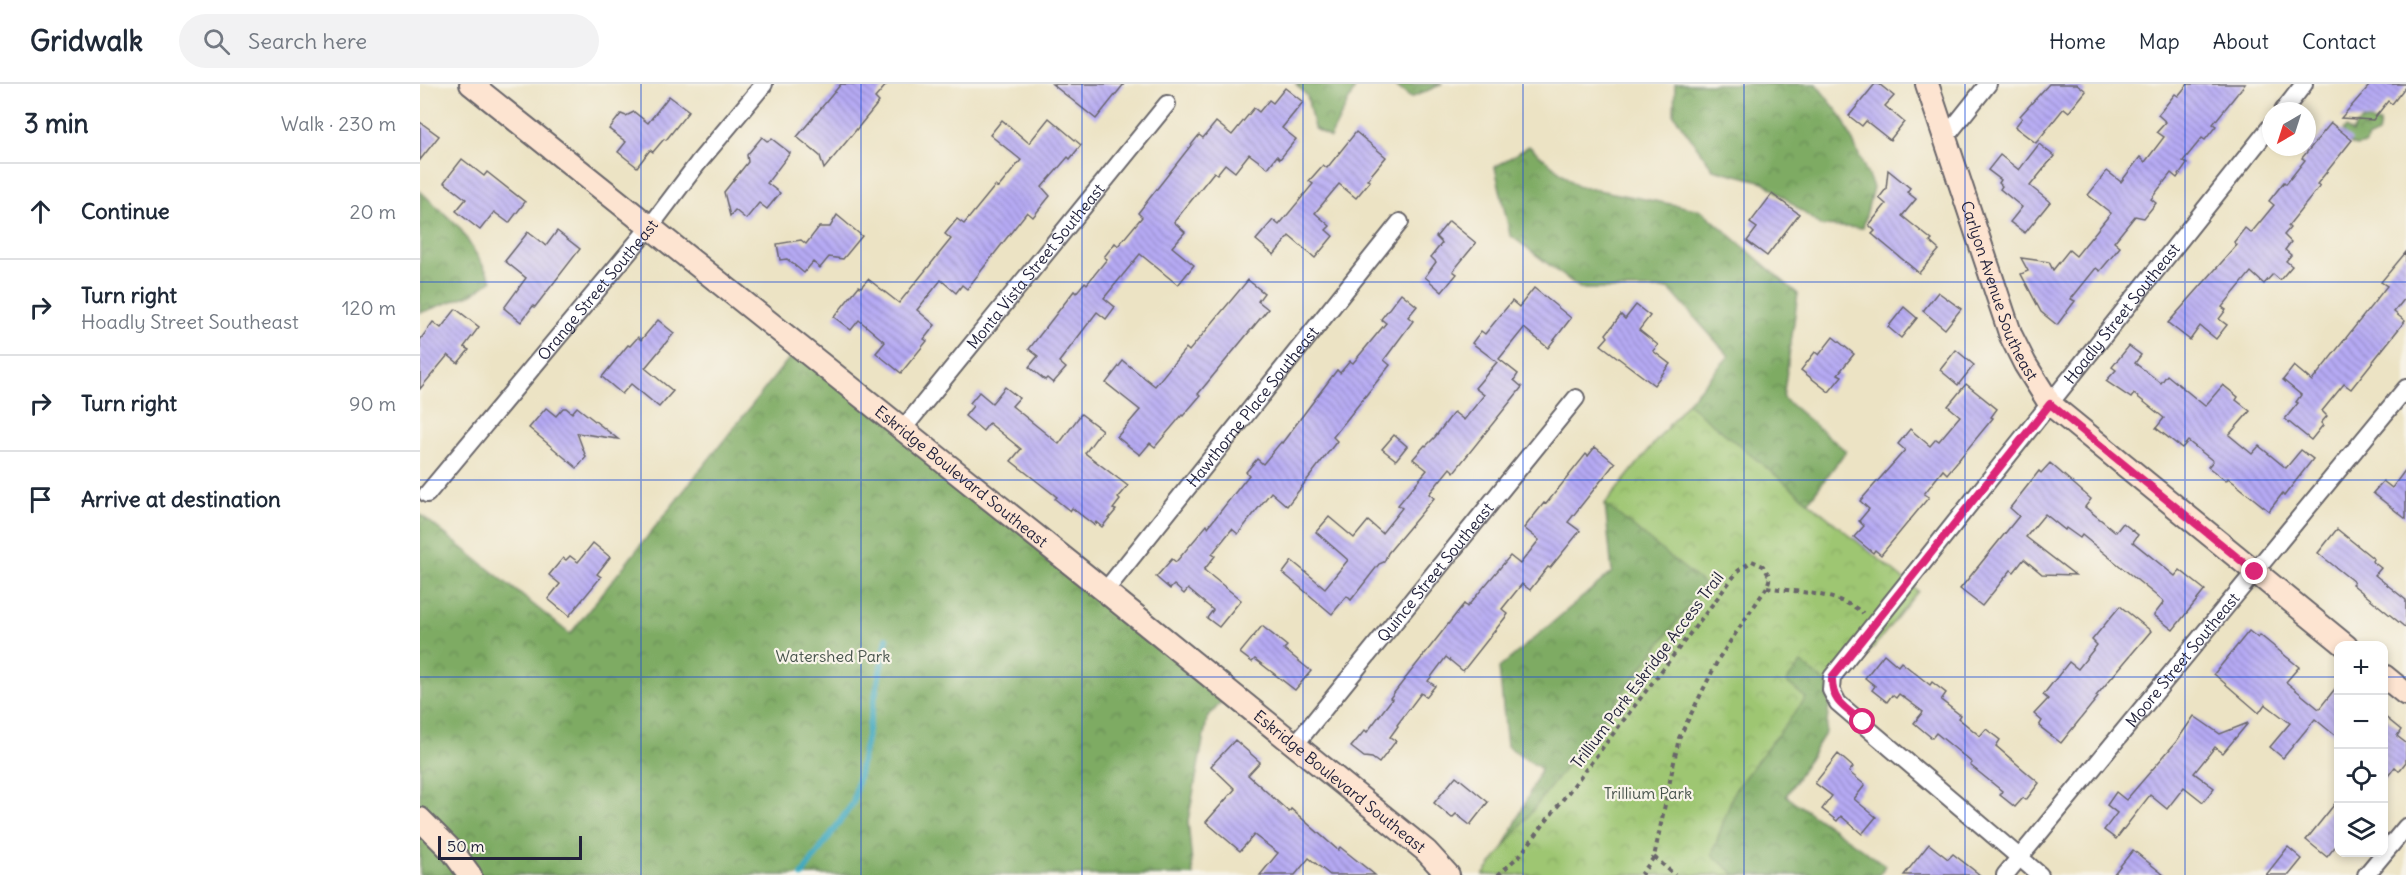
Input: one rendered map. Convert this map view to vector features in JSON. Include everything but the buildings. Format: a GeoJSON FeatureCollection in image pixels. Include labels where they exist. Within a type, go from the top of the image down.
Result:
{"type":"FeatureCollection","features":[{"type":"Feature","properties":{"kind":"street","name":"Eskridge Boulevard Southeast"},"geometry":{"type":"LineString","coordinates":[[471,84],[1105,591],[1426,851],[1448,875]]}},
{"type":"Feature","properties":{"kind":"street","name":"Orange Street Southeast"},"geometry":{"type":"LineString","coordinates":[[427,495],[650,228],[698,163],[764,84]]}},
{"type":"Feature","properties":{"kind":"street","name":"Carlyon Avenue Southeast"},"geometry":{"type":"LineString","coordinates":[[1928,84],[2011,336],[2050,404],[2341,641]]}},
{"type":"Feature","properties":{"kind":"street"},"geometry":{"type":"LineString","coordinates":[[1945,138],[1988,84]]}},
{"type":"Feature","properties":{"kind":"street"},"geometry":{"type":"LineString","coordinates":[[2290,102],[2304,84]]}},
{"type":"Feature","properties":{"kind":"street","name":"Monta Vista Street Southeast"},"geometry":{"type":"LineString","coordinates":[[903,429],[1167,104]]}},
{"type":"Feature","properties":{"kind":"street","name":"Hoadly Street Southeast"},"geometry":{"type":"LineString","coordinates":[[2019,858],[1838,703],[1831,690],[1832,677],[2262,137]]}},
{"type":"Feature","properties":{"kind":"street","name":"Hawthorne Place Southeast"},"geometry":{"type":"LineString","coordinates":[[1105,591],[1400,222]]}},
{"type":"Feature","properties":{"kind":"street","name":"Moore Street Southeast"},"geometry":{"type":"LineString","coordinates":[[2005,875],[2406,388]]}},
{"type":"Feature","properties":{"kind":"street","name":"Quince Street Southeast"},"geometry":{"type":"LineString","coordinates":[[1294,746],[1576,398]]}},
{"type":"Feature","properties":{"kind":"street"},"geometry":{"type":"LineString","coordinates":[[2388,679],[2406,694]]}},
{"type":"Feature","properties":{"kind":"street"},"geometry":{"type":"LineString","coordinates":[[420,819],[453,852],[471,875]]}},
{"type":"Feature","properties":{"kind":"street"},"geometry":{"type":"LineString","coordinates":[[2366,875],[2406,827]]}},
{"type":"Feature","properties":{"kind":"street"},"geometry":{"type":"LineString","coordinates":[[2019,858],[2040,875]]}},
{"type":"Feature","properties":{"kind":"path","name":"Trillium Park Eskridge Access Trail"},"geometry":{"type":"LineString","coordinates":[[1498,875],[1521,854],[1738,571],[1752,561],[1762,566],[1770,577],[1767,587]]}},
{"type":"Feature","properties":{"kind":"path"},"geometry":{"type":"LineString","coordinates":[[1641,875],[1654,857],[1679,738],[1719,658],[1767,587],[1823,595],[1859,610]]}},
{"type":"Feature","properties":{"kind":"path"},"geometry":{"type":"LineString","coordinates":[[1654,857],[1675,875]]}},
{"type":"Feature","properties":{"kind":"green space"},"geometry":{"type":"Polygon","coordinates":[[[1296,84],[1357,84],[1330,138],[1314,128],[1307,96],[1296,84]]]}},
{"type":"Feature","properties":{"kind":"green space"},"geometry":{"type":"Polygon","coordinates":[[[1393,84],[1442,84],[1411,98],[1393,84]]]}},
{"type":"Feature","properties":{"kind":"green space"},"geometry":{"type":"Polygon","coordinates":[[[1675,84],[1816,84],[1842,117],[1873,187],[1863,228],[1821,226],[1764,182],[1713,169],[1674,115],[1675,84]]]}},
{"type":"Feature","properties":{"kind":"green space"},"geometry":{"type":"Polygon","coordinates":[[[2363,120],[2380,123],[2378,134],[2367,139],[2366,144],[2355,146],[2345,140],[2343,130],[2346,128],[2352,133],[2356,125],[2363,120]]]}},
{"type":"Feature","properties":{"kind":"green space"},"geometry":{"type":"Polygon","coordinates":[[[1529,146],[1577,186],[1701,210],[1798,294],[1783,398],[1846,451],[1808,502],[1806,500],[1832,677],[1826,732],[1786,796],[1885,865],[1880,875],[1491,875],[1541,769],[1507,746],[1499,668],[1612,572],[1605,504],[1687,403],[1729,356],[1669,289],[1581,289],[1510,235],[1495,167],[1529,146]]]}},
{"type":"Feature","properties":{"kind":"green space"},"geometry":{"type":"Polygon","coordinates":[[[420,191],[460,228],[492,280],[472,294],[420,313],[420,191]]]}},
{"type":"Feature","properties":{"kind":"green space","name":"Watershed Park"},"geometry":{"type":"Polygon","coordinates":[[[798,347],[1229,692],[1207,719],[1188,821],[1193,875],[420,875],[420,514],[570,634],[798,347]]]}},
{"type":"Feature","properties":{"kind":"green space","name":"Trillium Park"},"geometry":{"type":"Polygon","coordinates":[[[1687,403],[1918,591],[1838,692],[1801,663],[1786,682],[1806,698],[1734,791],[1712,855],[1736,875],[1483,875],[1705,585],[1605,504],[1687,403]]]}},
{"type":"Feature","properties":{"kind":"waterway"},"geometry":{"type":"LineString","coordinates":[[802,875],[853,803],[887,638]]}},
{"type":"Feature","properties":{"kind":"route"},"geometry":{"type":"LineString","coordinates":[[1863,722],[1838,703],[1831,690],[1832,677],[2050,404],[2255,572]]}}]}
